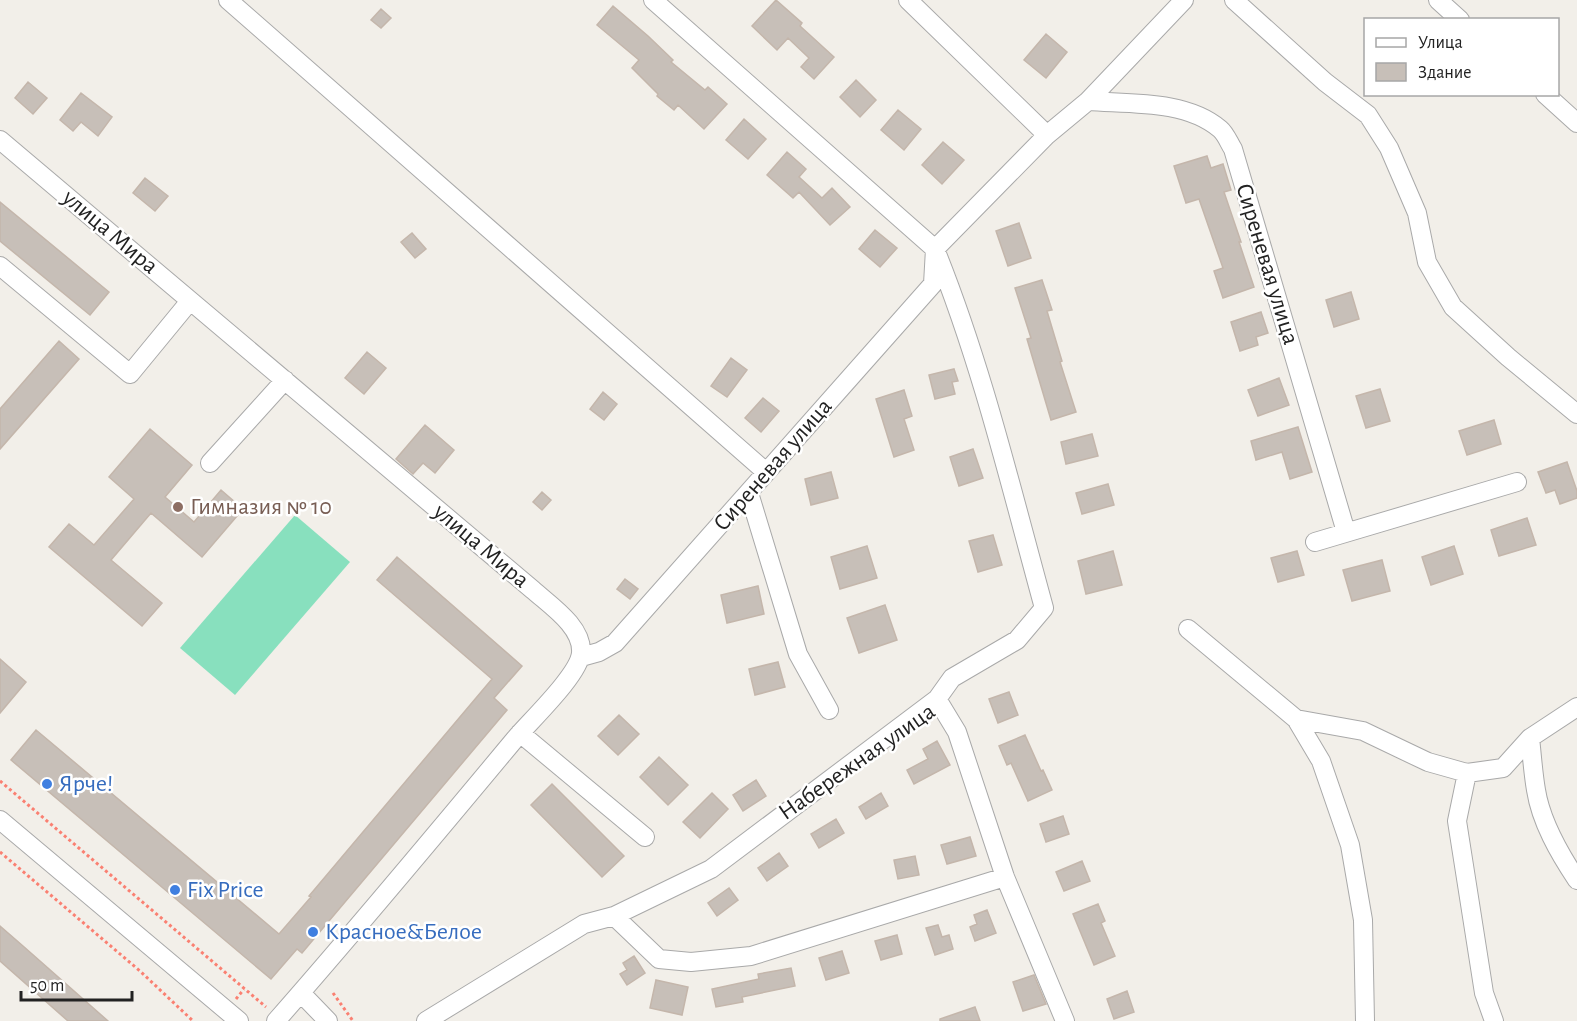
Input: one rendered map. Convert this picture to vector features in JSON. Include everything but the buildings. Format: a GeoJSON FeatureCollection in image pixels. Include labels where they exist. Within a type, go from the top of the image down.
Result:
{"type":"FeatureCollection","features":[{"type":"Feature","properties":{"kind":"street"},"geometry":{"type":"LineString","coordinates":[[228,0],[766,472]]}},
{"type":"Feature","properties":{"kind":"street"},"geometry":{"type":"LineString","coordinates":[[653,0],[935,249],[950,285],[994,429],[1044,608],[1017,640],[952,678],[938,699]]}},
{"type":"Feature","properties":{"kind":"street"},"geometry":{"type":"LineString","coordinates":[[908,0],[1047,135]]}},
{"type":"Feature","properties":{"kind":"street"},"geometry":{"type":"LineString","coordinates":[[935,249],[1047,135],[1088,101],[1184,0]]}},
{"type":"Feature","properties":{"kind":"street"},"geometry":{"type":"LineString","coordinates":[[1234,0],[1325,82],[1368,115],[1389,148],[1417,213],[1427,262],[1454,307],[1508,357],[1577,414]]}},
{"type":"Feature","properties":{"kind":"street"},"geometry":{"type":"LineString","coordinates":[[1438,0],[1458,18]]}},
{"type":"Feature","properties":{"kind":"street"},"geometry":{"type":"LineString","coordinates":[[1547,96],[1577,123]]}},
{"type":"Feature","properties":{"kind":"street","name":"Сиреневая улица"},"geometry":{"type":"LineString","coordinates":[[1088,101],[1157,106],[1187,112],[1207,120],[1223,131],[1233,149],[1346,532]]}},
{"type":"Feature","properties":{"kind":"street","name":"улица Мира"},"geometry":{"type":"LineString","coordinates":[[0,140],[533,590],[570,625],[581,643],[581,657]]}},
{"type":"Feature","properties":{"kind":"street","name":"Сиреневая улица"},"geometry":{"type":"LineString","coordinates":[[581,657],[599,652],[615,643],[933,284],[935,249]]}},
{"type":"Feature","properties":{"kind":"street"},"geometry":{"type":"LineString","coordinates":[[0,266],[129,374],[190,301]]}},
{"type":"Feature","properties":{"kind":"street"},"geometry":{"type":"LineString","coordinates":[[210,463],[285,380]]}},
{"type":"Feature","properties":{"kind":"street"},"geometry":{"type":"LineString","coordinates":[[1315,542],[1517,482]]}},
{"type":"Feature","properties":{"kind":"street"},"geometry":{"type":"LineString","coordinates":[[749,493],[798,654],[829,710]]}},
{"type":"Feature","properties":{"kind":"street"},"geometry":{"type":"LineString","coordinates":[[1188,629],[1296,719],[1321,761],[1350,845],[1363,920],[1365,1021]]}},
{"type":"Feature","properties":{"kind":"street"},"geometry":{"type":"LineString","coordinates":[[276,1021],[369,916],[520,733],[559,690],[581,657]]}},
{"type":"Feature","properties":{"kind":"street","name":"Набережная улица"},"geometry":{"type":"LineString","coordinates":[[426,1021],[584,924],[614,916],[711,868],[938,699],[957,732],[1005,877],[1065,1021]]}},
{"type":"Feature","properties":{"kind":"street"},"geometry":{"type":"LineString","coordinates":[[1296,719],[1363,731],[1428,762],[1467,773],[1503,768],[1530,738],[1577,708]]}},
{"type":"Feature","properties":{"kind":"street"},"geometry":{"type":"LineString","coordinates":[[520,733],[645,837]]}},
{"type":"Feature","properties":{"kind":"street"},"geometry":{"type":"LineString","coordinates":[[1530,738],[1536,792],[1548,828],[1577,880]]}},
{"type":"Feature","properties":{"kind":"street"},"geometry":{"type":"LineString","coordinates":[[1467,773],[1457,821],[1484,993],[1494,1021]]}},
{"type":"Feature","properties":{"kind":"street"},"geometry":{"type":"LineString","coordinates":[[0,820],[239,1021]]}},
{"type":"Feature","properties":{"kind":"street"},"geometry":{"type":"LineString","coordinates":[[614,916],[659,959],[691,962],[751,956],[1005,877]]}},
{"type":"Feature","properties":{"kind":"street"},"geometry":{"type":"LineString","coordinates":[[301,993],[328,1021]]}},
{"type":"Feature","properties":{"kind":"path"},"geometry":{"type":"LineString","coordinates":[[0,781],[244,989]]}},
{"type":"Feature","properties":{"kind":"path"},"geometry":{"type":"LineString","coordinates":[[0,852],[140,971],[193,1021]]}},
{"type":"Feature","properties":{"kind":"path"},"geometry":{"type":"LineString","coordinates":[[333,993],[352,1021]]}},
{"type":"Feature","properties":{"kind":"green space"},"geometry":{"type":"Polygon","coordinates":[[[295,515],[350,562],[235,695],[180,648],[295,515]]]}},
{"type":"Feature","properties":{"kind":"place","name":"Гимназия № 10"},"geometry":{"type":"Point","coordinates":[178,507]}},
{"type":"Feature","properties":{"kind":"place","name":"Ярче!"},"geometry":{"type":"Point","coordinates":[47,784]}},
{"type":"Feature","properties":{"kind":"place","name":"Fix Price"},"geometry":{"type":"Point","coordinates":[175,890]}},
{"type":"Feature","properties":{"kind":"place","name":"Красное&Белое"},"geometry":{"type":"Point","coordinates":[313,932]}}]}
